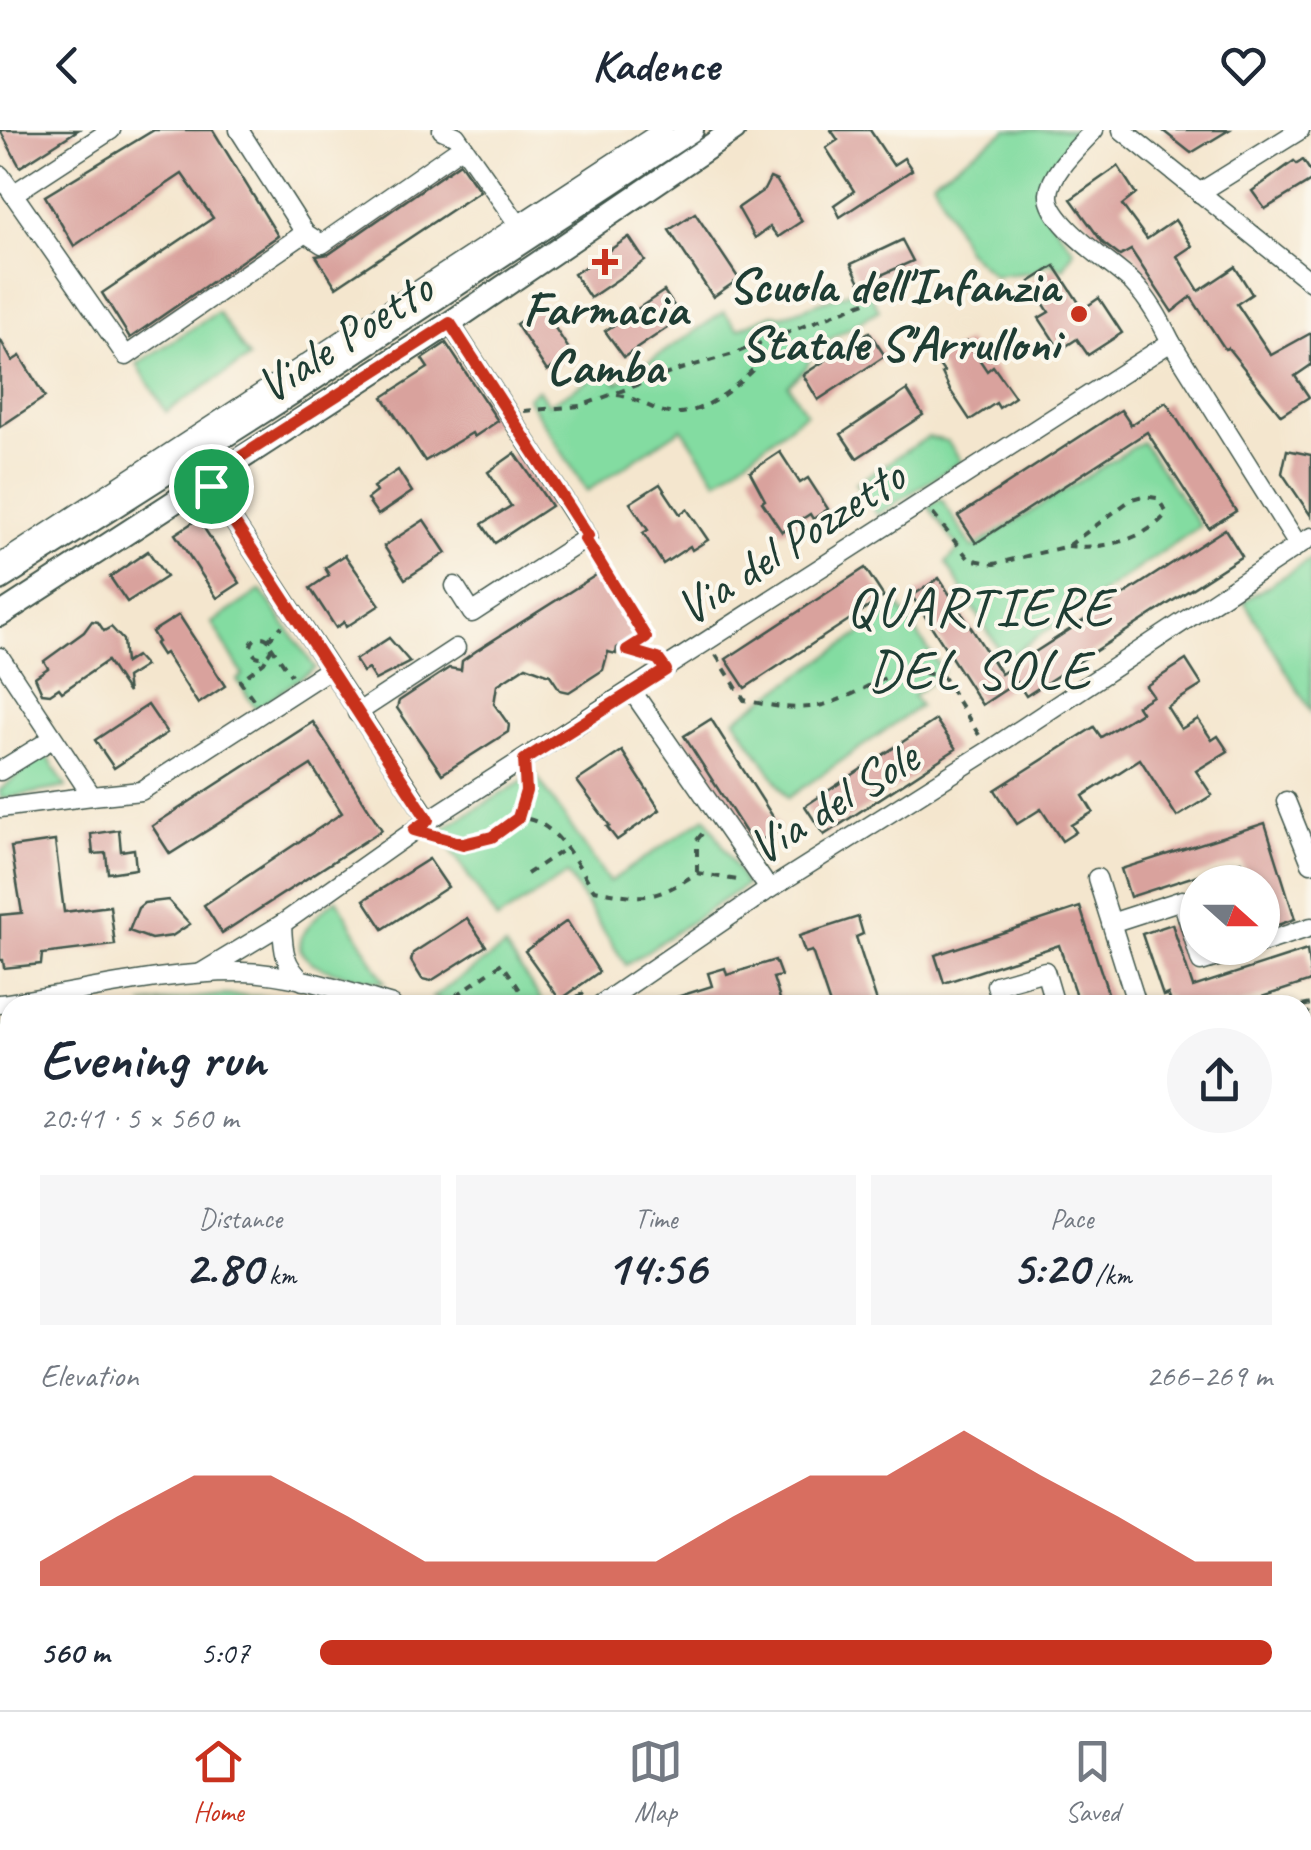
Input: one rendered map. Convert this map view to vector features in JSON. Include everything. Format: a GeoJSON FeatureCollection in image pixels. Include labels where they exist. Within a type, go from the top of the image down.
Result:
{"type":"FeatureCollection","features":[{"type":"Feature","properties":{"kind":"main road","name":"Viale Poetto"},"geometry":{"type":"LineString","coordinates":[[0,579],[524,232],[692,130]]}},
{"type":"Feature","properties":{"kind":"main road","name":"Viale Poetto"},"geometry":{"type":"LineString","coordinates":[[0,618],[452,326],[734,130]]}},
{"type":"Feature","properties":{"kind":"street"},"geometry":{"type":"LineString","coordinates":[[13,194],[111,130]]}},
{"type":"Feature","properties":{"kind":"street"},"geometry":{"type":"LineString","coordinates":[[239,130],[304,233],[322,244],[463,146]]}},
{"type":"Feature","properties":{"kind":"street"},"geometry":{"type":"LineString","coordinates":[[442,130],[456,136],[524,232]]}},
{"type":"Feature","properties":{"kind":"street"},"geometry":{"type":"LineString","coordinates":[[0,564],[524,232],[663,130]]}},
{"type":"Feature","properties":{"kind":"street","name":"Viale Poetto"},"geometry":{"type":"LineString","coordinates":[[452,326],[749,130]]}},
{"type":"Feature","properties":{"kind":"street"},"geometry":{"type":"LineString","coordinates":[[1094,130],[1056,175],[1049,190],[1055,216],[1132,282],[1154,308],[1172,342],[1305,541]]}},
{"type":"Feature","properties":{"kind":"street"},"geometry":{"type":"LineString","coordinates":[[1122,130],[1311,282]]}},
{"type":"Feature","properties":{"kind":"street"},"geometry":{"type":"LineString","coordinates":[[1199,193],[1300,130]]}},
{"type":"Feature","properties":{"kind":"street"},"geometry":{"type":"LineString","coordinates":[[0,175],[126,356],[304,233]]}},
{"type":"Feature","properties":{"kind":"street"},"geometry":{"type":"LineString","coordinates":[[452,326],[588,536],[472,613],[455,586]]}},
{"type":"Feature","properties":{"kind":"street","name":"Via del Pozzetto"},"geometry":{"type":"LineString","coordinates":[[201,974],[282,924],[422,825],[1172,342]]}},
{"type":"Feature","properties":{"kind":"street"},"geometry":{"type":"LineString","coordinates":[[208,483],[357,713],[422,825]]}},
{"type":"Feature","properties":{"kind":"street","name":"Via del Sole"},"geometry":{"type":"LineString","coordinates":[[598,995],[988,751],[1305,541]]}},
{"type":"Feature","properties":{"kind":"street"},"geometry":{"type":"LineString","coordinates":[[357,713],[456,648]]}},
{"type":"Feature","properties":{"kind":"street"},"geometry":{"type":"LineString","coordinates":[[0,658],[92,796]]}},
{"type":"Feature","properties":{"kind":"street"},"geometry":{"type":"LineString","coordinates":[[0,808],[141,791],[328,670]]}},
{"type":"Feature","properties":{"kind":"street"},"geometry":{"type":"LineString","coordinates":[[632,691],[770,889]]}},
{"type":"Feature","properties":{"kind":"street"},"geometry":{"type":"LineString","coordinates":[[0,771],[52,739]]}},
{"type":"Feature","properties":{"kind":"street"},"geometry":{"type":"LineString","coordinates":[[1286,801],[1311,861]]}},
{"type":"Feature","properties":{"kind":"street"},"geometry":{"type":"LineString","coordinates":[[1097,878],[1134,995]]}},
{"type":"Feature","properties":{"kind":"street"},"geometry":{"type":"LineString","coordinates":[[1111,923],[1180,901]]}},
{"type":"Feature","properties":{"kind":"street"},"geometry":{"type":"LineString","coordinates":[[282,924],[284,955],[296,976],[306,983]]}},
{"type":"Feature","properties":{"kind":"street"},"geometry":{"type":"LineString","coordinates":[[1280,936],[1311,927]]}},
{"type":"Feature","properties":{"kind":"street"},"geometry":{"type":"LineString","coordinates":[[999,995],[996,985],[1045,971],[1052,995]]}},
{"type":"Feature","properties":{"kind":"street"},"geometry":{"type":"LineString","coordinates":[[60,995],[201,974],[246,972],[353,995]]}},
{"type":"Feature","properties":{"kind":"path"},"geometry":{"type":"LineString","coordinates":[[510,416],[534,408],[580,406],[681,368],[730,355],[873,300]]}},
{"type":"Feature","properties":{"kind":"path"},"geometry":{"type":"LineString","coordinates":[[611,394],[627,396],[668,413],[701,406],[758,368],[784,334]]}},
{"type":"Feature","properties":{"kind":"path"},"geometry":{"type":"LineString","coordinates":[[924,502],[969,559],[994,564],[1068,546],[1100,548],[1157,526],[1167,513],[1157,498],[1132,498],[1068,546]]}},
{"type":"Feature","properties":{"kind":"path"},"geometry":{"type":"LineString","coordinates":[[585,539],[646,638],[627,650],[658,659],[666,670]]}},
{"type":"Feature","properties":{"kind":"path"},"geometry":{"type":"LineString","coordinates":[[268,655],[255,655],[252,643],[262,637],[300,688]]}},
{"type":"Feature","properties":{"kind":"path"},"geometry":{"type":"LineString","coordinates":[[708,642],[744,700],[785,710],[825,704],[897,673],[917,670],[944,677],[988,751]]}},
{"type":"Feature","properties":{"kind":"path"},"geometry":{"type":"LineString","coordinates":[[262,712],[240,681],[264,662],[271,646]]}},
{"type":"Feature","properties":{"kind":"path"},"geometry":{"type":"LineString","coordinates":[[518,818],[526,791],[524,760]]}},
{"type":"Feature","properties":{"kind":"path"},"geometry":{"type":"LineString","coordinates":[[697,873],[697,840],[717,814]]}},
{"type":"Feature","properties":{"kind":"path"},"geometry":{"type":"LineString","coordinates":[[422,825],[463,844],[492,837],[518,818],[531,818],[560,839],[594,890],[633,897],[662,895],[697,873],[737,880],[754,867]]}},
{"type":"Feature","properties":{"kind":"path"},"geometry":{"type":"LineString","coordinates":[[526,874],[566,848]]}},
{"type":"Feature","properties":{"kind":"path"},"geometry":{"type":"LineString","coordinates":[[457,995],[502,963],[523,995]]}},
{"type":"Feature","properties":{"kind":"green space"},"geometry":{"type":"Polygon","coordinates":[[[1007,130],[1086,130],[1045,184],[1043,210],[1074,250],[1063,269],[1049,262],[1034,272],[994,276],[966,250],[933,180],[1007,130]]]}},
{"type":"Feature","properties":{"kind":"green space"},"geometry":{"type":"Polygon","coordinates":[[[866,286],[879,310],[814,349],[806,368],[788,385],[806,413],[717,481],[682,428],[587,491],[527,397],[538,389],[548,404],[607,370],[617,383],[724,312],[738,329],[773,314],[782,316],[866,286]]]}},
{"type":"Feature","properties":{"kind":"green space"},"geometry":{"type":"Polygon","coordinates":[[[218,312],[249,358],[166,412],[137,364],[218,312]]]}},
{"type":"Feature","properties":{"kind":"green space"},"geometry":{"type":"Polygon","coordinates":[[[928,437],[947,441],[961,461],[877,515],[856,483],[928,437]]]}},
{"type":"Feature","properties":{"kind":"green space"},"geometry":{"type":"Polygon","coordinates":[[[1142,442],[1200,526],[1005,659],[946,563],[959,549],[928,506],[941,499],[973,548],[1142,442]]]}},
{"type":"Feature","properties":{"kind":"green space"},"geometry":{"type":"Polygon","coordinates":[[[1311,559],[1311,712],[1244,601],[1311,559]]]}},
{"type":"Feature","properties":{"kind":"green space"},"geometry":{"type":"Polygon","coordinates":[[[261,590],[315,668],[256,709],[237,680],[243,675],[212,623],[261,590]]]}},
{"type":"Feature","properties":{"kind":"green space"},"geometry":{"type":"Polygon","coordinates":[[[900,607],[943,672],[913,696],[920,706],[788,798],[735,719],[900,607]]]}},
{"type":"Feature","properties":{"kind":"green space"},"geometry":{"type":"Polygon","coordinates":[[[45,752],[66,787],[0,799],[0,790],[45,752]]]}},
{"type":"Feature","properties":{"kind":"green space"},"geometry":{"type":"Polygon","coordinates":[[[535,774],[609,882],[706,817],[746,885],[626,965],[567,874],[497,920],[439,831],[535,774]]]}},
{"type":"Feature","properties":{"kind":"green space"},"geometry":{"type":"Polygon","coordinates":[[[337,899],[385,983],[328,970],[304,955],[300,945],[304,933],[337,899]]]}},
{"type":"Feature","properties":{"kind":"green space"},"geometry":{"type":"Polygon","coordinates":[[[505,947],[538,995],[436,995],[505,947]]]}},
{"type":"Feature","properties":{"kind":"building"},"geometry":{"type":"Polygon","coordinates":[[[0,130],[78,130],[20,167],[0,130]]]}},
{"type":"Feature","properties":{"kind":"building"},"geometry":{"type":"Polygon","coordinates":[[[154,130],[213,130],[278,236],[130,338],[102,293],[213,218],[182,174],[74,246],[45,196],[154,130]]]}},
{"type":"Feature","properties":{"kind":"building"},"geometry":{"type":"Polygon","coordinates":[[[831,130],[870,130],[893,165],[904,158],[912,170],[840,217],[834,205],[854,191],[826,148],[838,140],[831,130]]]}},
{"type":"Feature","properties":{"kind":"building"},"geometry":{"type":"Polygon","coordinates":[[[1162,130],[1229,130],[1191,153],[1162,130]]]}},
{"type":"Feature","properties":{"kind":"building"},"geometry":{"type":"Polygon","coordinates":[[[1303,160],[1311,172],[1311,181],[1265,209],[1252,191],[1294,161],[1297,164],[1303,160]]]}},
{"type":"Feature","properties":{"kind":"building"},"geometry":{"type":"Polygon","coordinates":[[[460,163],[480,191],[336,287],[316,256],[329,254],[460,163]]]}},
{"type":"Feature","properties":{"kind":"building"},"geometry":{"type":"Polygon","coordinates":[[[1118,166],[1136,194],[1122,205],[1147,239],[1175,220],[1192,246],[1177,256],[1199,291],[1235,267],[1252,294],[1237,304],[1271,355],[1311,333],[1311,365],[1295,376],[1309,397],[1281,415],[1225,349],[1191,297],[1172,312],[1131,250],[1120,256],[1103,243],[1071,199],[1118,166]]]}},
{"type":"Feature","properties":{"kind":"building"},"geometry":{"type":"Polygon","coordinates":[[[770,178],[777,181],[802,221],[778,237],[770,227],[755,238],[738,208],[764,190],[770,178]]]}},
{"type":"Feature","properties":{"kind":"building"},"geometry":{"type":"Polygon","coordinates":[[[695,213],[739,279],[713,297],[669,230],[695,213]]]}},
{"type":"Feature","properties":{"kind":"building"},"geometry":{"type":"Polygon","coordinates":[[[629,237],[645,261],[590,298],[574,274],[629,237]]]}},
{"type":"Feature","properties":{"kind":"building"},"geometry":{"type":"Polygon","coordinates":[[[902,240],[913,261],[861,284],[851,264],[902,240]]]}},
{"type":"Feature","properties":{"kind":"building"},"geometry":{"type":"Polygon","coordinates":[[[1055,266],[1083,309],[1099,298],[1122,333],[1088,355],[1077,339],[1060,350],[1039,318],[1049,312],[1030,282],[1055,266]]]}},
{"type":"Feature","properties":{"kind":"building"},"geometry":{"type":"Polygon","coordinates":[[[664,291],[682,318],[624,357],[605,331],[664,291]]]}},
{"type":"Feature","properties":{"kind":"building"},"geometry":{"type":"Polygon","coordinates":[[[541,307],[573,355],[547,371],[516,324],[541,307]]]}},
{"type":"Feature","properties":{"kind":"building"},"geometry":{"type":"Polygon","coordinates":[[[869,332],[885,356],[818,400],[803,375],[869,332]]]}},
{"type":"Feature","properties":{"kind":"building"},"geometry":{"type":"Polygon","coordinates":[[[0,339],[12,361],[20,356],[45,397],[0,427],[0,339]]]}},
{"type":"Feature","properties":{"kind":"building"},"geometry":{"type":"Polygon","coordinates":[[[967,341],[987,371],[993,366],[1015,397],[999,408],[996,403],[970,420],[936,361],[967,341]]]}},
{"type":"Feature","properties":{"kind":"building"},"geometry":{"type":"Polygon","coordinates":[[[446,343],[498,421],[425,461],[383,397],[428,368],[422,359],[446,343]]]}},
{"type":"Feature","properties":{"kind":"building"},"geometry":{"type":"Polygon","coordinates":[[[907,390],[923,415],[857,458],[841,434],[907,390]]]}},
{"type":"Feature","properties":{"kind":"building"},"geometry":{"type":"Polygon","coordinates":[[[1166,402],[1236,511],[1209,528],[1147,432],[976,543],[958,516],[1121,410],[1131,425],[1166,402]]]}},
{"type":"Feature","properties":{"kind":"building"},"geometry":{"type":"Polygon","coordinates":[[[1287,450],[1311,455],[1311,516],[1282,473],[1287,450]]]}},
{"type":"Feature","properties":{"kind":"building"},"geometry":{"type":"Polygon","coordinates":[[[780,452],[800,483],[808,478],[828,509],[813,519],[810,514],[782,532],[762,502],[765,500],[750,472],[780,452]]]}},
{"type":"Feature","properties":{"kind":"building"},"geometry":{"type":"Polygon","coordinates":[[[515,453],[551,506],[495,543],[482,524],[511,506],[488,472],[515,453]]]}},
{"type":"Feature","properties":{"kind":"building"},"geometry":{"type":"Polygon","coordinates":[[[398,470],[412,492],[378,515],[367,499],[376,492],[373,487],[398,470]]]}},
{"type":"Feature","properties":{"kind":"building"},"geometry":{"type":"Polygon","coordinates":[[[660,484],[680,514],[687,509],[708,540],[692,550],[690,546],[663,564],[630,503],[660,484]]]}},
{"type":"Feature","properties":{"kind":"building"},"geometry":{"type":"Polygon","coordinates":[[[198,519],[240,583],[217,598],[175,534],[198,519]]]}},
{"type":"Feature","properties":{"kind":"building"},"geometry":{"type":"Polygon","coordinates":[[[424,520],[446,553],[405,579],[384,546],[424,520]]]}},
{"type":"Feature","properties":{"kind":"building"},"geometry":{"type":"Polygon","coordinates":[[[1225,529],[1242,556],[1026,696],[1017,682],[982,705],[912,596],[939,578],[1001,674],[1225,529]]]}},
{"type":"Feature","properties":{"kind":"building"},"geometry":{"type":"Polygon","coordinates":[[[148,551],[166,577],[127,602],[110,577],[148,551]]]}},
{"type":"Feature","properties":{"kind":"building"},"geometry":{"type":"Polygon","coordinates":[[[345,555],[380,605],[346,627],[344,622],[336,628],[310,588],[329,575],[325,568],[345,555]]]}},
{"type":"Feature","properties":{"kind":"building"},"geometry":{"type":"Polygon","coordinates":[[[865,568],[884,597],[745,688],[726,659],[865,568]]]}},
{"type":"Feature","properties":{"kind":"building"},"geometry":{"type":"Polygon","coordinates":[[[601,572],[639,633],[617,648],[616,654],[608,652],[603,670],[569,692],[560,690],[550,675],[526,666],[497,685],[494,704],[509,725],[508,732],[442,774],[397,708],[399,701],[449,668],[461,670],[462,661],[476,651],[601,572]]]}},
{"type":"Feature","properties":{"kind":"building"},"geometry":{"type":"Polygon","coordinates":[[[179,615],[225,686],[198,704],[165,653],[162,655],[152,632],[179,615]]]}},
{"type":"Feature","properties":{"kind":"building"},"geometry":{"type":"Polygon","coordinates":[[[92,621],[98,622],[104,631],[111,627],[123,640],[125,663],[136,656],[145,666],[126,678],[128,693],[107,661],[62,692],[59,688],[50,694],[42,693],[35,677],[48,668],[44,661],[84,632],[92,621]]]}},
{"type":"Feature","properties":{"kind":"building"},"geometry":{"type":"Polygon","coordinates":[[[389,638],[410,662],[375,680],[355,660],[389,638]]]}},
{"type":"Feature","properties":{"kind":"building"},"geometry":{"type":"Polygon","coordinates":[[[1186,660],[1202,685],[1167,707],[1181,729],[1198,719],[1212,740],[1218,736],[1228,751],[1196,771],[1212,795],[1177,817],[1140,759],[1083,796],[1093,812],[1071,825],[1076,832],[1062,841],[1041,809],[1017,824],[995,790],[1094,727],[1101,737],[1141,712],[1137,706],[1153,696],[1146,686],[1186,660]]]}},
{"type":"Feature","properties":{"kind":"building"},"geometry":{"type":"Polygon","coordinates":[[[148,705],[167,733],[114,768],[95,740],[148,705]]]}},
{"type":"Feature","properties":{"kind":"building"},"geometry":{"type":"Polygon","coordinates":[[[711,719],[780,828],[754,845],[684,736],[711,719]]]}},
{"type":"Feature","properties":{"kind":"building"},"geometry":{"type":"Polygon","coordinates":[[[936,720],[956,749],[824,835],[805,806],[936,720]]]}},
{"type":"Feature","properties":{"kind":"building"},"geometry":{"type":"Polygon","coordinates":[[[313,722],[382,830],[222,933],[204,905],[342,813],[311,765],[170,854],[152,826],[313,722]]]}},
{"type":"Feature","properties":{"kind":"building"},"geometry":{"type":"Polygon","coordinates":[[[622,751],[660,810],[617,840],[577,781],[622,751]]]}},
{"type":"Feature","properties":{"kind":"building"},"geometry":{"type":"Polygon","coordinates":[[[1265,823],[1278,865],[1243,865],[1241,861],[1229,865],[1180,865],[1180,881],[1130,897],[1121,869],[1265,823]]]}},
{"type":"Feature","properties":{"kind":"building"},"geometry":{"type":"Polygon","coordinates":[[[119,830],[121,851],[134,849],[136,869],[108,873],[106,853],[93,854],[91,834],[119,830]]]}},
{"type":"Feature","properties":{"kind":"building"},"geometry":{"type":"Polygon","coordinates":[[[55,841],[64,912],[110,906],[115,945],[42,954],[41,964],[4,968],[0,960],[0,915],[22,913],[11,847],[55,841]]]}},
{"type":"Feature","properties":{"kind":"building"},"geometry":{"type":"Polygon","coordinates":[[[429,859],[448,887],[383,929],[364,900],[429,859]]]}},
{"type":"Feature","properties":{"kind":"building"},"geometry":{"type":"Polygon","coordinates":[[[1280,871],[1295,919],[1280,924],[1280,871]]]}},
{"type":"Feature","properties":{"kind":"building"},"geometry":{"type":"Polygon","coordinates":[[[168,900],[190,924],[172,936],[151,939],[129,931],[144,903],[168,900]]]}},
{"type":"Feature","properties":{"kind":"building"},"geometry":{"type":"Polygon","coordinates":[[[1080,907],[1109,995],[1076,995],[1059,945],[944,983],[935,955],[1080,907]]]}},
{"type":"Feature","properties":{"kind":"building"},"geometry":{"type":"Polygon","coordinates":[[[858,917],[863,934],[856,937],[875,995],[827,995],[812,951],[805,953],[799,936],[858,917]]]}},
{"type":"Feature","properties":{"kind":"building"},"geometry":{"type":"Polygon","coordinates":[[[467,918],[486,946],[431,981],[422,979],[411,961],[413,953],[467,918]]]}},
{"type":"Feature","properties":{"kind":"building"},"geometry":{"type":"Polygon","coordinates":[[[567,921],[599,972],[567,995],[556,995],[525,951],[567,921]]]}},
{"type":"Feature","properties":{"kind":"building"},"geometry":{"type":"Polygon","coordinates":[[[1172,924],[1180,948],[1180,965],[1186,965],[1193,987],[1261,965],[1280,965],[1280,959],[1307,950],[1311,981],[1268,995],[1163,995],[1142,934],[1172,924]]]}},
{"type":"Feature","properties":{"kind":"building"},"geometry":{"type":"Polygon","coordinates":[[[775,960],[781,976],[773,978],[779,995],[683,995],[712,986],[708,973],[725,968],[727,975],[775,960]]]}},
{"type":"Feature","properties":{"kind":"place","name":"Farmacia Camba"},"geometry":{"type":"Point","coordinates":[605,262]}},
{"type":"Feature","properties":{"kind":"place","name":"Scuola dell'Infanzia Statale S'Arrulloni"},"geometry":{"type":"Point","coordinates":[1079,314]}},
{"type":"Feature","properties":{"kind":"district","name":"QUARTIERE DEL SOLE"},"geometry":{"type":"Point","coordinates":[980,638]}},
{"type":"Feature","properties":{"kind":"route"},"geometry":{"type":"LineString","coordinates":[[450,323],[588,536],[585,539],[646,638],[627,650],[658,659],[666,670],[524,760],[526,791],[518,818],[492,837],[463,844],[414,830],[428,820],[211,486],[206,479],[450,323]]}}]}
